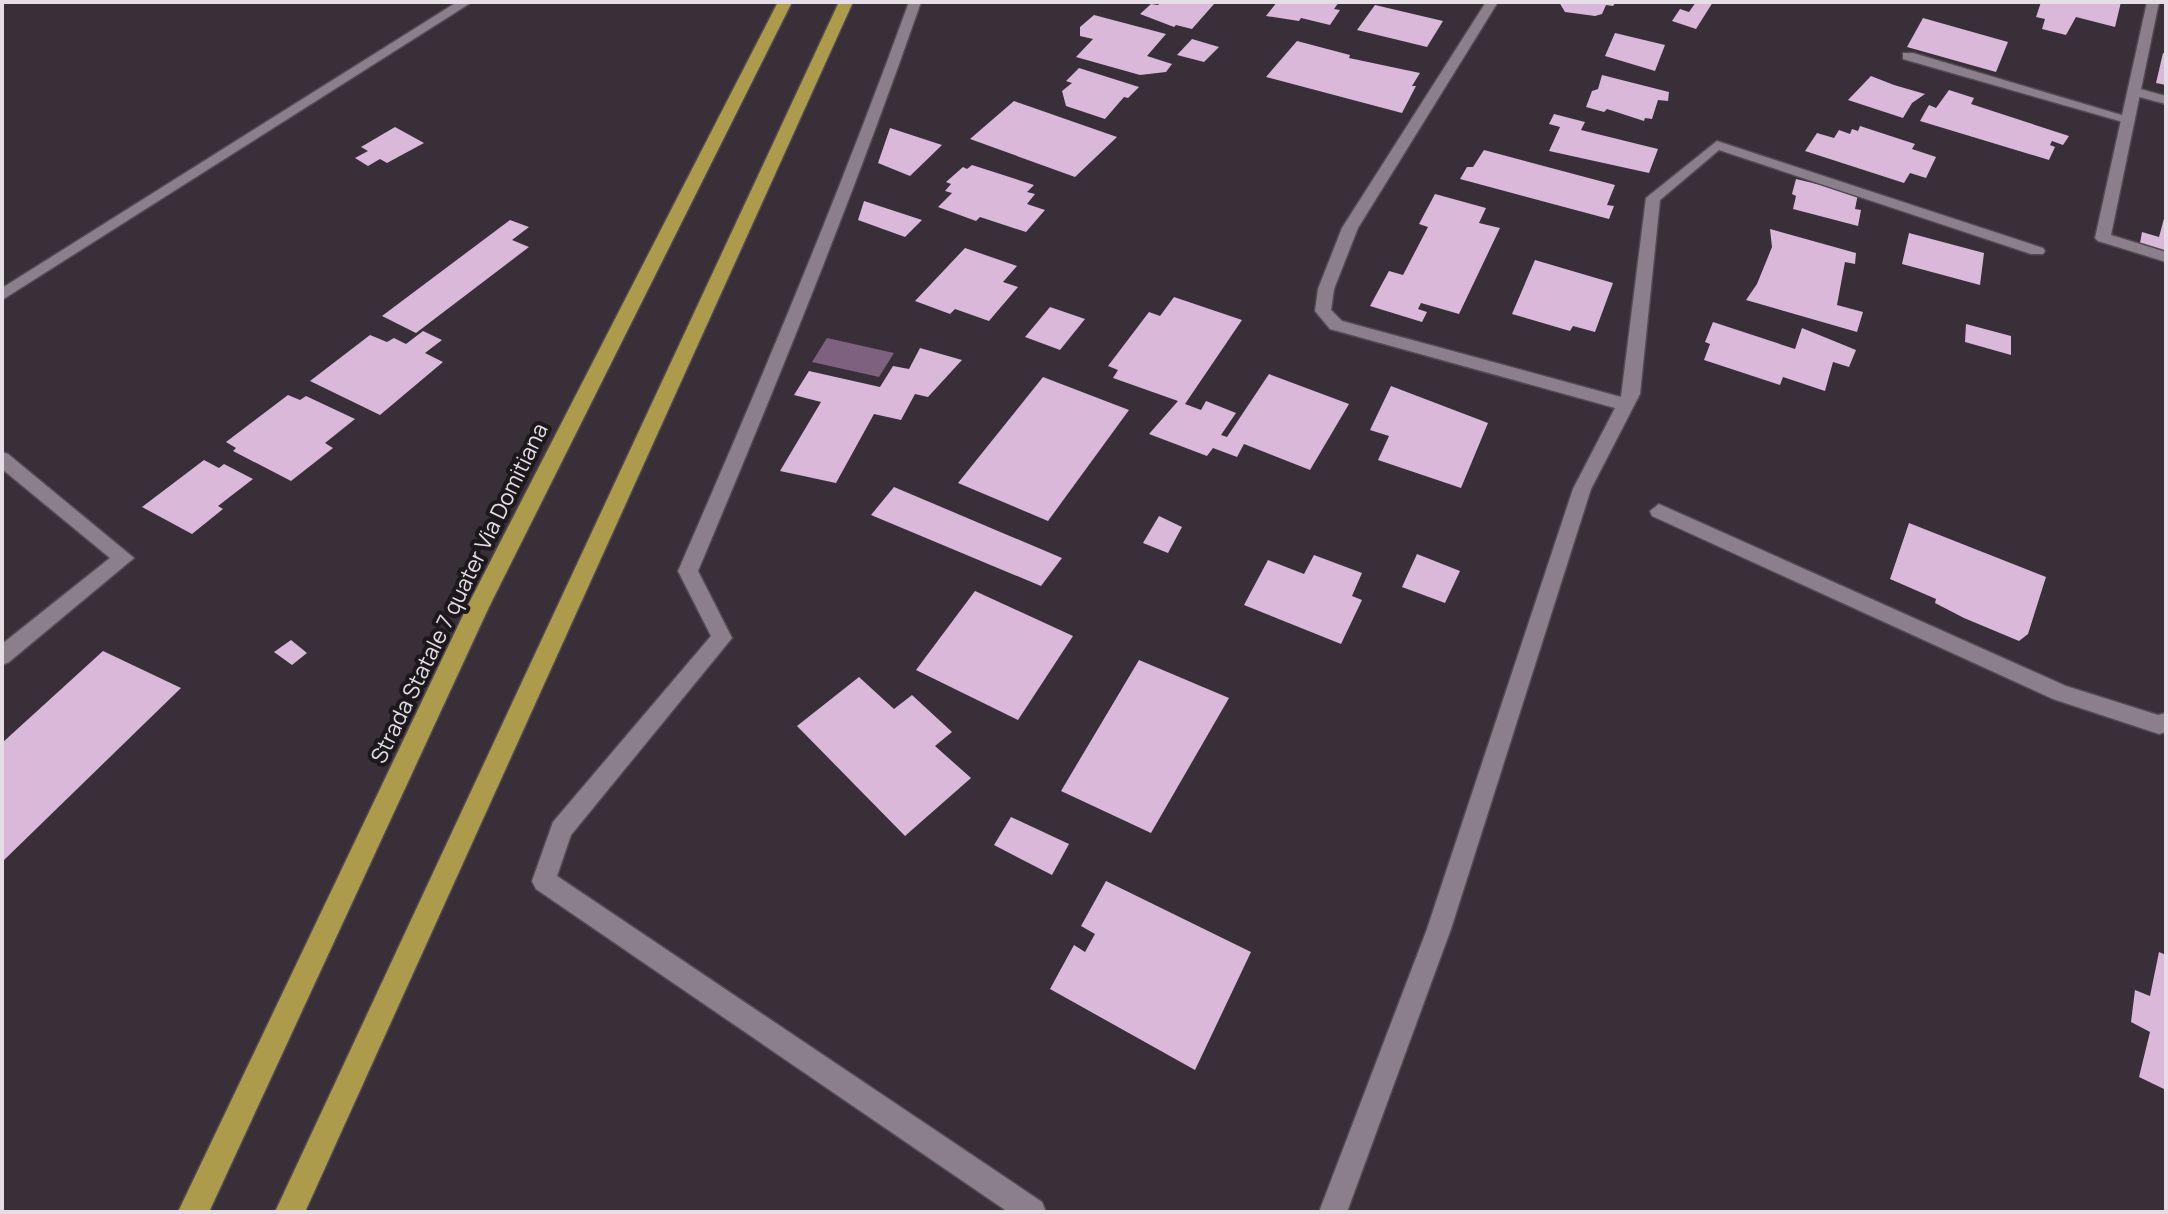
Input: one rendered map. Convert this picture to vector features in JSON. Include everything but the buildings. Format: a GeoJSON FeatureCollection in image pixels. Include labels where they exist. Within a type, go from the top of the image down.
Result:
{"type":"FeatureCollection","features":[{"type":"Feature","properties":{"kind":"highway","name":"Strada Statale 7 quater Via Domitiana"},"geometry":{"type":"LineString","coordinates":[[193,1212],[478,607],[785,2]]}},
{"type":"Feature","properties":{"kind":"highway"},"geometry":{"type":"LineString","coordinates":[[290,1212],[846,2]]}},
{"type":"Feature","properties":{"kind":"street"},"geometry":{"type":"LineString","coordinates":[[2,295],[466,2]]}},
{"type":"Feature","properties":{"kind":"street"},"geometry":{"type":"LineString","coordinates":[[915,2],[841,207],[688,571],[722,638],[561,829],[544,881],[1032,1212]]}},
{"type":"Feature","properties":{"kind":"street"},"geometry":{"type":"LineString","coordinates":[[1492,2],[1350,228],[1326,289],[1323,311],[1336,325],[1625,404]]}},
{"type":"Feature","properties":{"kind":"street"},"geometry":{"type":"LineString","coordinates":[[2153,2],[2103,238],[2166,257]]}},
{"type":"Feature","properties":{"kind":"street"},"geometry":{"type":"LineString","coordinates":[[1908,56],[2128,119]]}},
{"type":"Feature","properties":{"kind":"street"},"geometry":{"type":"LineString","coordinates":[[2133,91],[2166,100]]}},
{"type":"Feature","properties":{"kind":"street"},"geometry":{"type":"LineString","coordinates":[[1333,1212],[1439,929],[1582,489],[1631,394],[1653,198],[1717,145],[2037,251]]}},
{"type":"Feature","properties":{"kind":"street"},"geometry":{"type":"LineString","coordinates":[[2,459],[124,558],[2,656]]}},
{"type":"Feature","properties":{"kind":"street"},"geometry":{"type":"LineString","coordinates":[[1659,511],[2060,693],[2159,725],[2166,722]]}},
{"type":"Feature","properties":{"kind":"shaded area"},"geometry":{"type":"Polygon","coordinates":[[[827,338],[894,353],[879,377],[812,362],[827,338]]]}}]}
